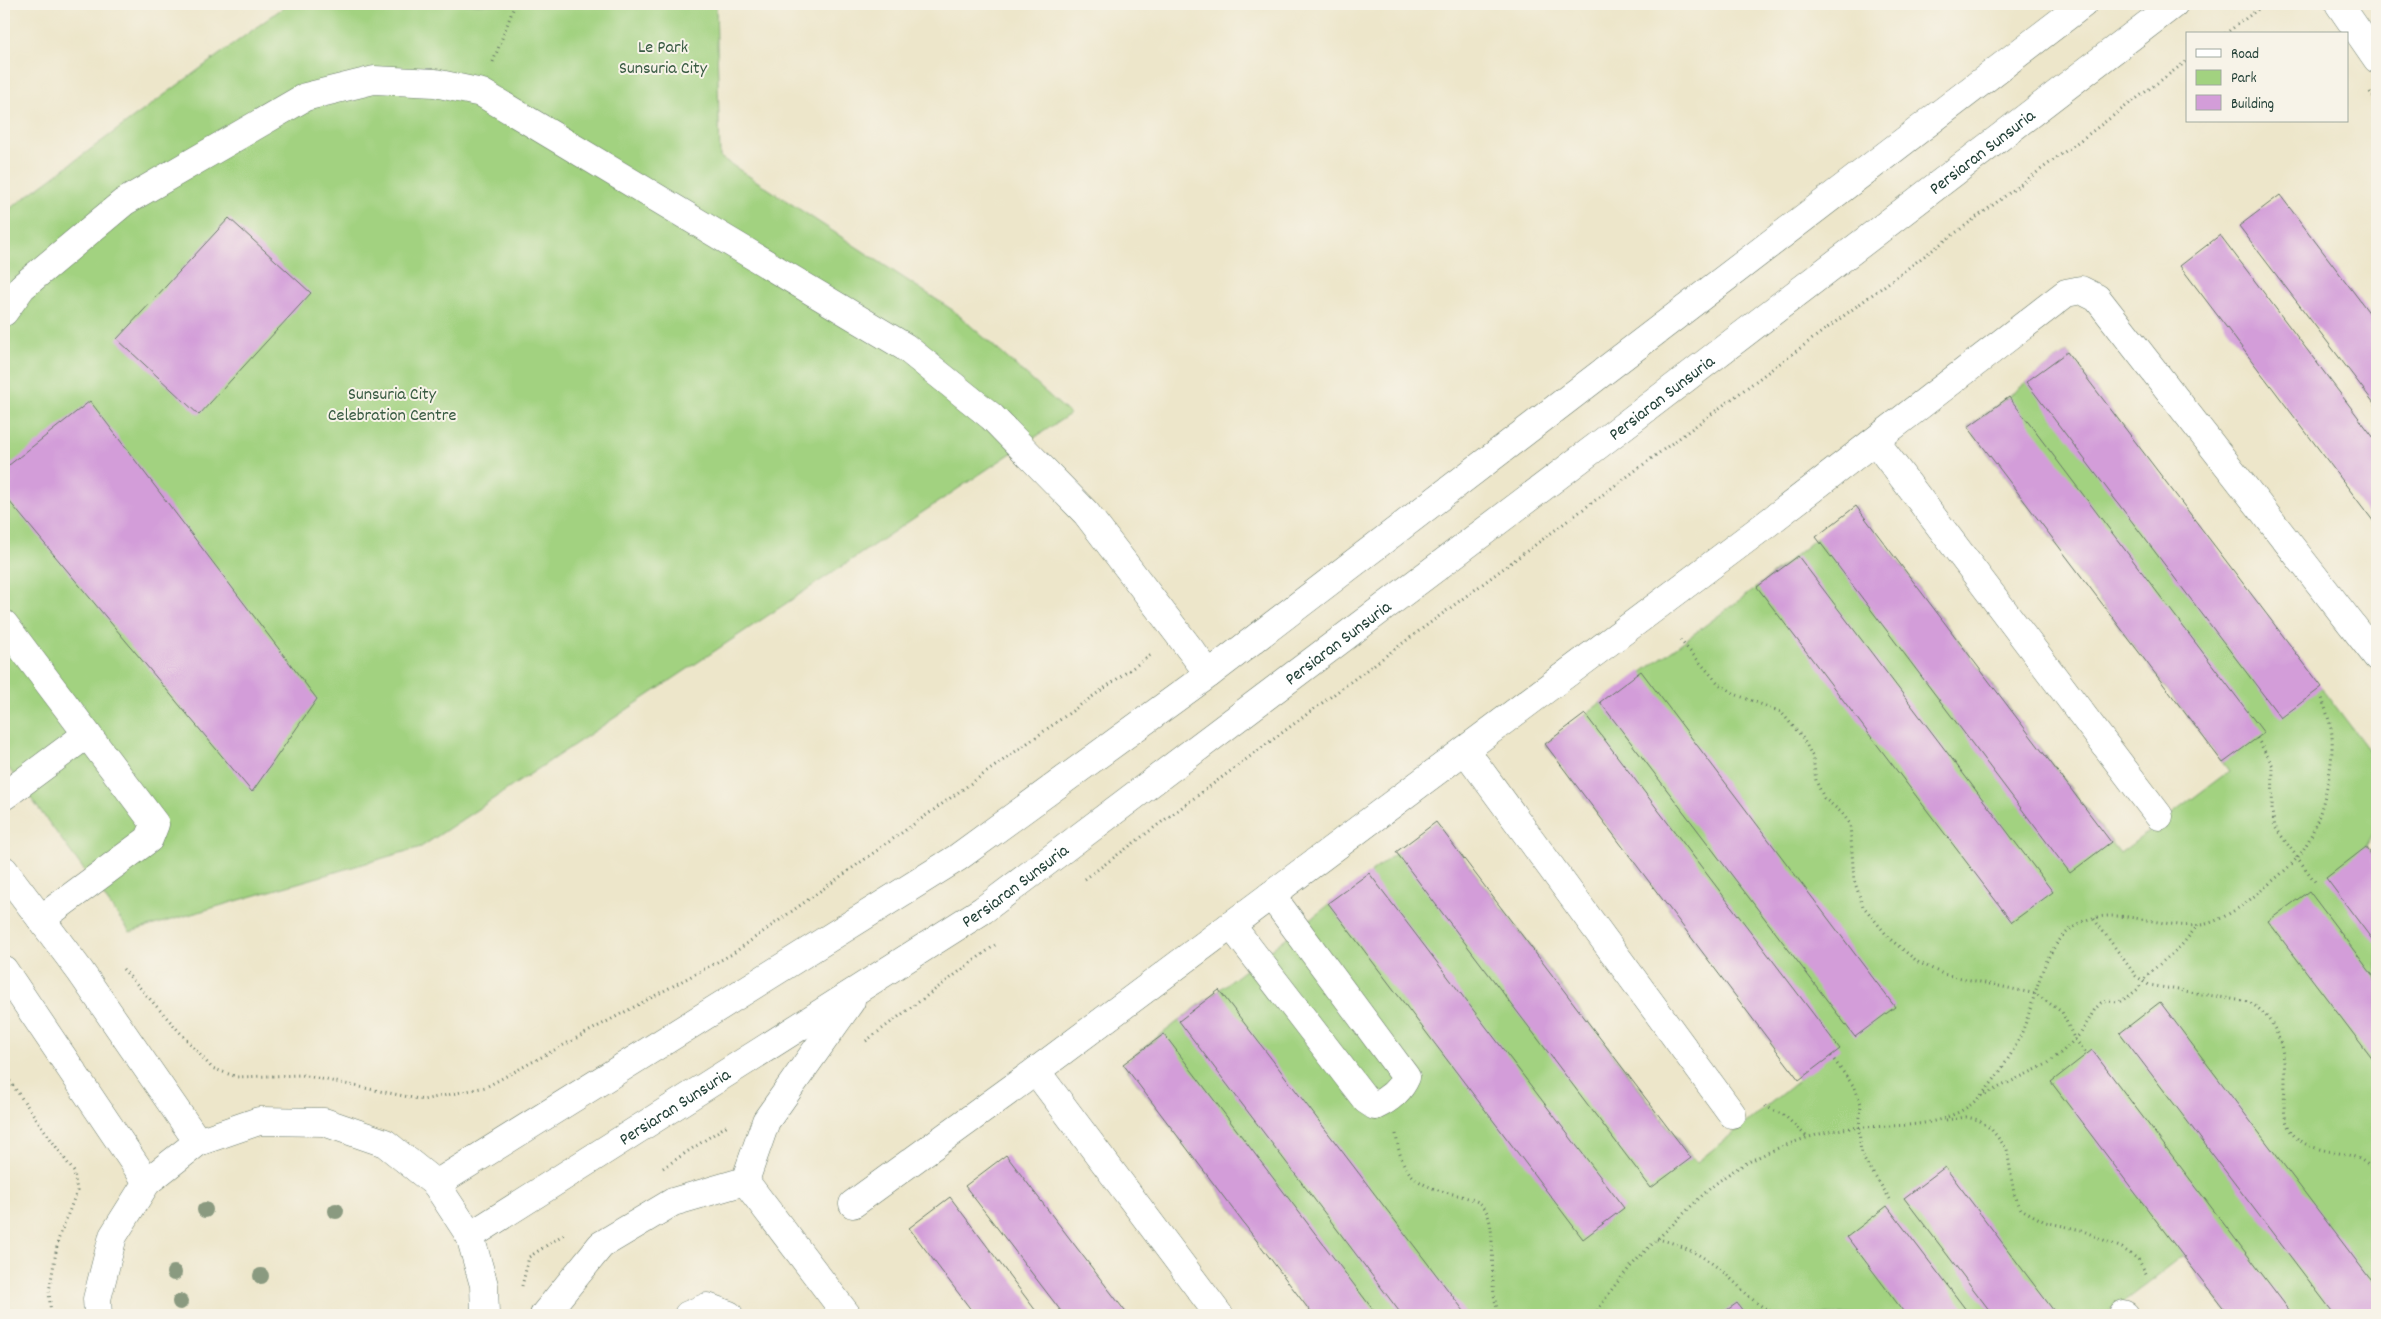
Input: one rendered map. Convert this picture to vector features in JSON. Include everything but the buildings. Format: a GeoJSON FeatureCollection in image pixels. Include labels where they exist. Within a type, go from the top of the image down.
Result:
{"type":"FeatureCollection","features":[{"type":"Feature","properties":{"kind":"street"},"geometry":{"type":"LineString","coordinates":[[436,1184],[957,858],[1209,674],[2083,4]]}},
{"type":"Feature","properties":{"kind":"street","name":"Persiaran Sunsuria"},"geometry":{"type":"LineString","coordinates":[[470,1236],[860,990],[999,898],[1604,441],[2174,4]]}},
{"type":"Feature","properties":{"kind":"street"},"geometry":{"type":"LineString","coordinates":[[2339,4],[2377,59]]}},
{"type":"Feature","properties":{"kind":"street"},"geometry":{"type":"LineString","coordinates":[[4,312],[22,287],[124,202],[305,97],[374,80],[435,83],[482,93],[905,347],[992,417],[1086,513],[1209,674]]}},
{"type":"Feature","properties":{"kind":"street"},"geometry":{"type":"LineString","coordinates":[[853,1204],[1036,1071],[1876,442],[2066,293],[2081,290],[2097,298],[2377,657]]}},
{"type":"Feature","properties":{"kind":"street"},"geometry":{"type":"LineString","coordinates":[[1876,442],[2159,816]]}},
{"type":"Feature","properties":{"kind":"street"},"geometry":{"type":"LineString","coordinates":[[4,624],[155,824],[149,839],[41,919]]}},
{"type":"Feature","properties":{"kind":"street"},"geometry":{"type":"LineString","coordinates":[[4,796],[86,735]]}},
{"type":"Feature","properties":{"kind":"street"},"geometry":{"type":"LineString","coordinates":[[1465,750],[1732,1114]]}},
{"type":"Feature","properties":{"kind":"street"},"geometry":{"type":"LineString","coordinates":[[4,870],[41,919],[198,1142]]}},
{"type":"Feature","properties":{"kind":"street"},"geometry":{"type":"LineString","coordinates":[[1230,925],[1366,1100],[1375,1106],[1383,1102],[1402,1088],[1406,1078],[1271,895]]}},
{"type":"Feature","properties":{"kind":"street"},"geometry":{"type":"LineString","coordinates":[[4,970],[147,1182]]}},
{"type":"Feature","properties":{"kind":"street"},"geometry":{"type":"LineString","coordinates":[[745,1181],[766,1121],[860,990]]}},
{"type":"Feature","properties":{"kind":"street"},"geometry":{"type":"LineString","coordinates":[[1036,1071],[1219,1315]]}},
{"type":"Feature","properties":{"kind":"street"},"geometry":{"type":"LineString","coordinates":[[98,1315],[97,1299],[113,1236],[147,1182],[198,1142],[259,1121],[324,1122],[385,1143],[436,1184],[470,1236],[484,1285],[485,1315]]}},
{"type":"Feature","properties":{"kind":"street"},"geometry":{"type":"LineString","coordinates":[[544,1315],[601,1245],[674,1202],[745,1181]]}},
{"type":"Feature","properties":{"kind":"street"},"geometry":{"type":"LineString","coordinates":[[745,1181],[847,1315]]}},
{"type":"Feature","properties":{"kind":"street"},"geometry":{"type":"LineString","coordinates":[[688,1315],[707,1307],[729,1315]]}},
{"type":"Feature","properties":{"kind":"path"},"geometry":{"type":"LineString","coordinates":[[482,93],[515,4]]}},
{"type":"Feature","properties":{"kind":"path"},"geometry":{"type":"LineString","coordinates":[[2227,32],[2265,4]]}},
{"type":"Feature","properties":{"kind":"path"},"geometry":{"type":"LineString","coordinates":[[1082,881],[2186,62]]}},
{"type":"Feature","properties":{"kind":"path"},"geometry":{"type":"LineString","coordinates":[[117,963],[212,1068],[237,1077],[302,1075],[423,1100],[486,1087],[732,954],[1178,634]]}},
{"type":"Feature","properties":{"kind":"path"},"geometry":{"type":"LineString","coordinates":[[1680,640],[1719,684],[1737,695],[1781,712],[1802,737],[1813,757],[1816,781],[1824,798],[1842,813],[1850,824],[1854,880],[1863,906],[1890,939],[1918,962],[1943,974],[2036,994],[2062,1012],[2075,1040],[2087,1054]]}},
{"type":"Feature","properties":{"kind":"path"},"geometry":{"type":"LineString","coordinates":[[1976,1099],[2047,1064],[2075,1040],[2094,1009],[2108,1001],[2119,1002],[2138,989],[2147,975],[2169,958],[2199,925],[2245,904],[2296,858],[2316,823],[2328,781],[2332,733],[2322,698]]}},
{"type":"Feature","properties":{"kind":"path"},"geometry":{"type":"LineString","coordinates":[[2257,738],[2273,766],[2272,812],[2275,828],[2316,883]]}},
{"type":"Feature","properties":{"kind":"path"},"geometry":{"type":"LineString","coordinates":[[1942,1120],[1970,1105],[1992,1082],[2023,1031],[2047,958],[2060,938],[2080,923],[2094,919],[2132,917],[2199,925]]}},
{"type":"Feature","properties":{"kind":"path"},"geometry":{"type":"LineString","coordinates":[[2094,919],[2136,976],[2149,985],[2168,990],[2249,1002],[2260,1009],[2271,1020],[2282,1047],[2285,1080],[2284,1115],[2291,1130],[2301,1140],[2315,1148],[2353,1156],[2377,1172]]}},
{"type":"Feature","properties":{"kind":"path"},"geometry":{"type":"LineString","coordinates":[[858,1047],[1002,940]]}},
{"type":"Feature","properties":{"kind":"path"},"geometry":{"type":"LineString","coordinates":[[1831,1056],[1855,1088],[1861,1104],[1859,1128],[1861,1155],[1890,1199]]}},
{"type":"Feature","properties":{"kind":"path"},"geometry":{"type":"LineString","coordinates":[[4,1073],[74,1172],[77,1191],[58,1240],[49,1292],[51,1315]]}},
{"type":"Feature","properties":{"kind":"path"},"geometry":{"type":"LineString","coordinates":[[1732,1114],[1756,1101],[1785,1116],[1807,1137]]}},
{"type":"Feature","properties":{"kind":"path"},"geometry":{"type":"LineString","coordinates":[[1383,1102],[1396,1131],[1398,1150],[1404,1167],[1416,1181],[1434,1190],[1461,1196],[1481,1204],[1488,1217],[1494,1294],[1497,1310],[1501,1315]]}},
{"type":"Feature","properties":{"kind":"path"},"geometry":{"type":"LineString","coordinates":[[1595,1315],[1616,1282],[1657,1239],[1720,1180],[1742,1166],[1807,1137],[1859,1128],[1916,1125],[1966,1117],[1979,1120],[1991,1129],[2007,1149],[2014,1194],[2021,1209],[2045,1222],[2081,1230],[2122,1248],[2138,1259],[2147,1275]]}},
{"type":"Feature","properties":{"kind":"path"},"geometry":{"type":"LineString","coordinates":[[1657,1239],[1678,1243],[1698,1254],[1722,1271],[1752,1301],[1779,1315]]}},
{"type":"Feature","properties":{"kind":"green space","name":"Sunsuria City Celebration Centre"},"geometry":{"type":"Polygon","coordinates":[[[288,4],[398,4],[417,6],[418,4],[716,4],[720,157],[954,311],[1070,414],[421,847],[130,932],[4,762],[4,213],[288,4]]]}},
{"type":"Feature","properties":{"kind":"green space"},"geometry":{"type":"Polygon","coordinates":[[[2067,352],[2377,761],[2377,826],[2366,847],[2377,862],[2377,1315],[2229,1315],[2183,1256],[2106,1315],[1313,1315],[1123,1064],[1436,822],[1696,1163],[1799,1080],[1545,744],[1757,587],[1856,506],[2120,853],[2229,771],[1968,427],[2067,352]]]}},
{"type":"Feature","properties":{"kind":"park label","name":"Le Park Sunsuria City"},"geometry":{"type":"Point","coordinates":[663,56]}}]}
